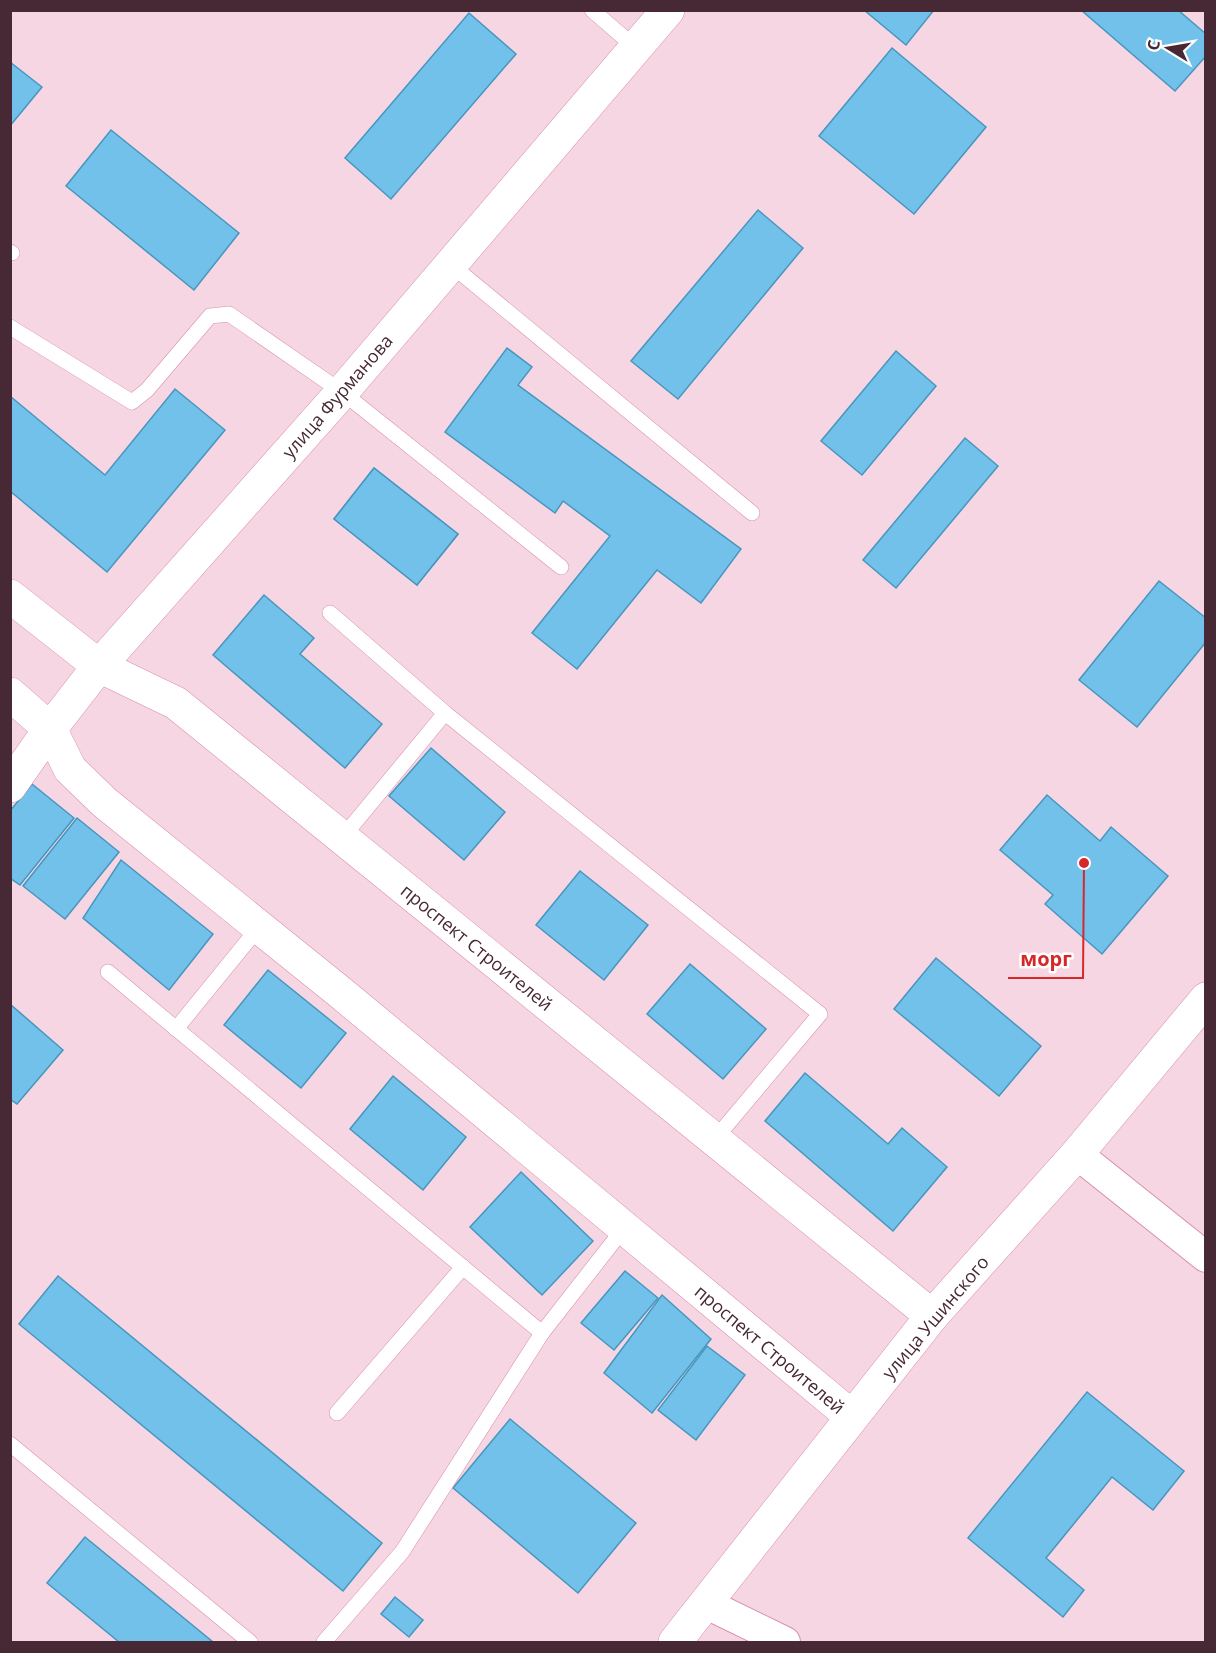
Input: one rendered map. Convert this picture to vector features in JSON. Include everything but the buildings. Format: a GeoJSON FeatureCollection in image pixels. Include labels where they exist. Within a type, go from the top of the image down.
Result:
{"type":"FeatureCollection","features":[{"type":"Feature","properties":{"kind":"street","name":"улица Фурманова"},"geometry":{"type":"LineString","coordinates":[[10,786],[50,729],[99,666],[342,392],[668,10]]}},
{"type":"Feature","properties":{"kind":"street","name":"проспект Строителей"},"geometry":{"type":"LineString","coordinates":[[10,596],[99,666],[176,703],[932,1317]]}},
{"type":"Feature","properties":{"kind":"street","name":"проспект Строителей"},"geometry":{"type":"LineString","coordinates":[[10,694],[50,729],[70,769],[104,801],[851,1416]]}},
{"type":"Feature","properties":{"kind":"street","name":"улица Ушинского"},"geometry":{"type":"LineString","coordinates":[[675,1642],[707,1604],[851,1416],[932,1317],[1077,1154],[1206,999]]}},
{"type":"Feature","properties":{"kind":"street"},"geometry":{"type":"LineString","coordinates":[[1077,1154],[1206,1257]]}},
{"type":"Feature","properties":{"kind":"street"},"geometry":{"type":"LineString","coordinates":[[707,1604],[785,1642]]}},
{"type":"Feature","properties":{"kind":"lane"},"geometry":{"type":"LineString","coordinates":[[592,10],[636,48]]}},
{"type":"Feature","properties":{"kind":"lane"},"geometry":{"type":"LineString","coordinates":[[450,264],[752,513]]}},
{"type":"Feature","properties":{"kind":"lane"},"geometry":{"type":"LineString","coordinates":[[10,327],[132,402],[147,390],[210,316],[229,314],[342,392],[561,567]]}},
{"type":"Feature","properties":{"kind":"lane"},"geometry":{"type":"LineString","coordinates":[[330,613],[445,713],[820,1014],[714,1140]]}},
{"type":"Feature","properties":{"kind":"lane"},"geometry":{"type":"LineString","coordinates":[[342,838],[445,713]]}},
{"type":"Feature","properties":{"kind":"lane"},"geometry":{"type":"LineString","coordinates":[[176,1029],[259,927]]}},
{"type":"Feature","properties":{"kind":"lane"},"geometry":{"type":"LineString","coordinates":[[108,972],[542,1333]]}},
{"type":"Feature","properties":{"kind":"lane"},"geometry":{"type":"LineString","coordinates":[[324,1642],[402,1552],[542,1333],[624,1228]]}},
{"type":"Feature","properties":{"kind":"lane"},"geometry":{"type":"LineString","coordinates":[[337,1413],[463,1267]]}},
{"type":"Feature","properties":{"kind":"lane"},"geometry":{"type":"LineString","coordinates":[[10,1444],[250,1642]]}},
{"type":"Feature","properties":{"kind":"place","name":"морг"},"geometry":{"type":"Point","coordinates":[1084,863]}}]}
